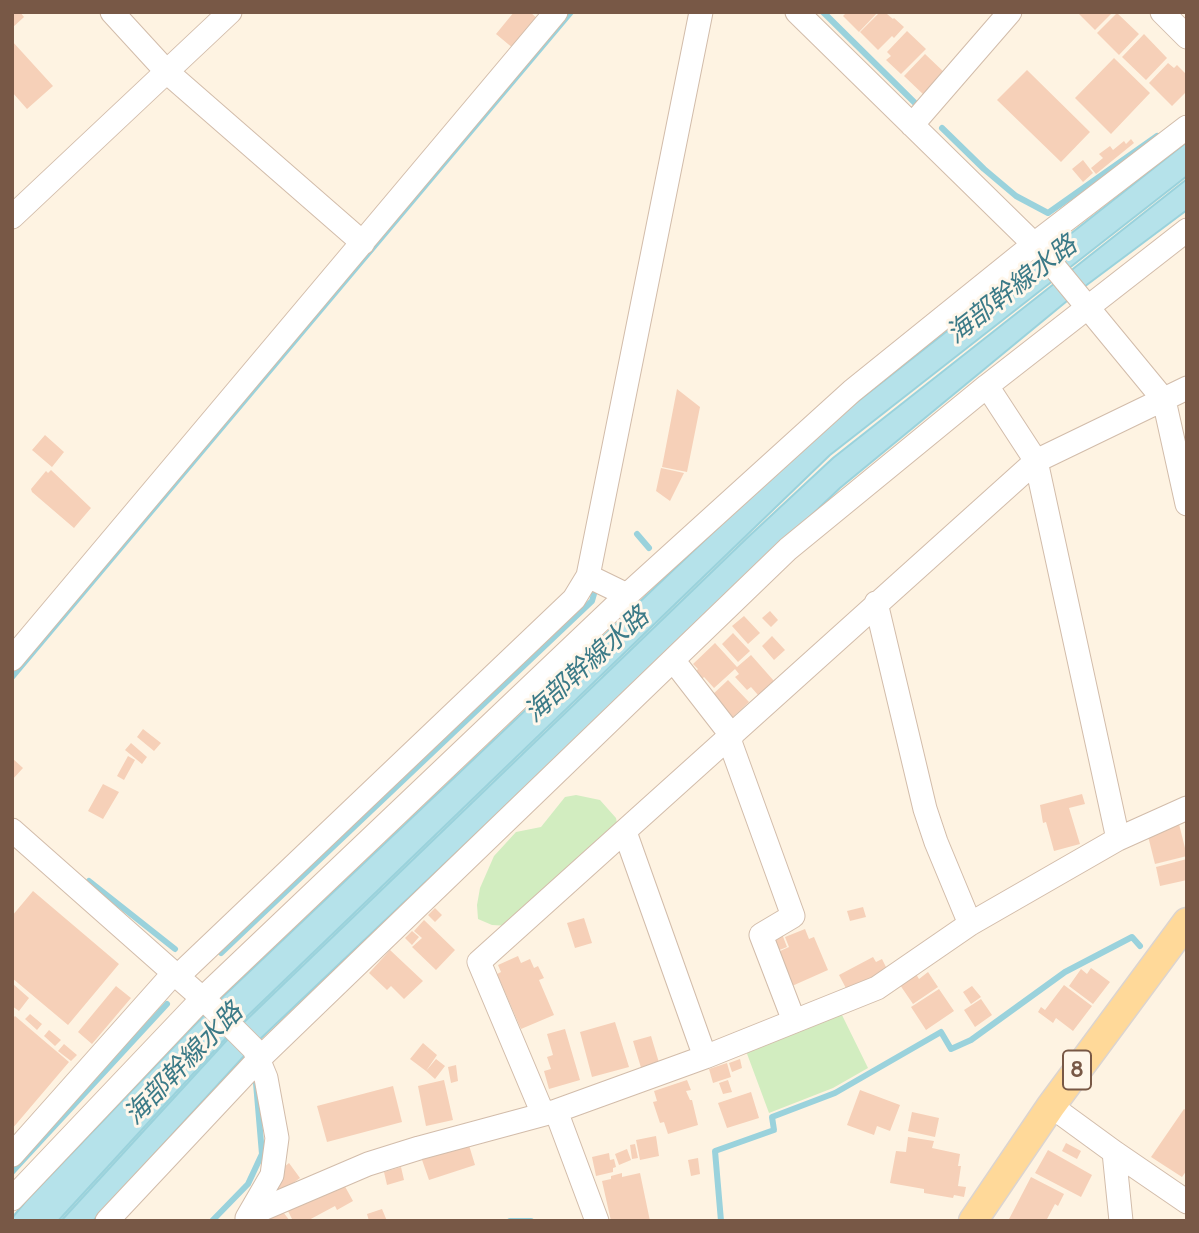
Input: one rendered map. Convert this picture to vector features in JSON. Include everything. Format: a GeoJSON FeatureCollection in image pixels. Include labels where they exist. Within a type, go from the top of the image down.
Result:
{"type":"FeatureCollection","features":[{"type":"Feature","properties":{"kind":"main road","name":"8"},"geometry":{"type":"LineString","coordinates":[[973,1221],[1051,1106],[1187,922]]}},
{"type":"Feature","properties":{"kind":"street"},"geometry":{"type":"LineString","coordinates":[[112,12],[167,72],[363,243]]}},
{"type":"Feature","properties":{"kind":"street"},"geometry":{"type":"LineString","coordinates":[[12,217],[230,12]]}},
{"type":"Feature","properties":{"kind":"street"},"geometry":{"type":"LineString","coordinates":[[12,659],[556,12]]}},
{"type":"Feature","properties":{"kind":"street"},"geometry":{"type":"LineString","coordinates":[[12,1155],[175,976],[574,599],[588,576],[701,12]]}},
{"type":"Feature","properties":{"kind":"street"},"geometry":{"type":"LineString","coordinates":[[797,12],[1038,248],[1164,400],[1187,504]]}},
{"type":"Feature","properties":{"kind":"street"},"geometry":{"type":"LineString","coordinates":[[912,125],[1010,12]]}},
{"type":"Feature","properties":{"kind":"street"},"geometry":{"type":"LineString","coordinates":[[1162,12],[1187,37]]}},
{"type":"Feature","properties":{"kind":"street"},"geometry":{"type":"LineString","coordinates":[[12,1199],[206,1003],[627,596],[852,391],[1038,248],[1187,127]]}},
{"type":"Feature","properties":{"kind":"street"},"geometry":{"type":"LineString","coordinates":[[107,1221],[257,1054],[788,549],[987,386],[1084,301],[1187,230]]}},
{"type":"Feature","properties":{"kind":"street"},"geometry":{"type":"LineString","coordinates":[[987,386],[1035,461],[1118,839]]}},
{"type":"Feature","properties":{"kind":"street"},"geometry":{"type":"LineString","coordinates":[[597,1221],[480,962],[1035,461],[1187,388]]}},
{"type":"Feature","properties":{"kind":"street"},"geometry":{"type":"LineString","coordinates":[[588,576],[627,596]]}},
{"type":"Feature","properties":{"kind":"street"},"geometry":{"type":"LineString","coordinates":[[876,603],[925,809],[970,924]]}},
{"type":"Feature","properties":{"kind":"street"},"geometry":{"type":"LineString","coordinates":[[673,660],[731,737],[793,916],[761,935],[794,1021]]}},
{"type":"Feature","properties":{"kind":"street"},"geometry":{"type":"LineString","coordinates":[[248,1218],[368,1164],[550,1112],[705,1058],[877,988],[970,924],[1118,839],[1187,808]]}},
{"type":"Feature","properties":{"kind":"street"},"geometry":{"type":"LineString","coordinates":[[12,830],[206,1003],[257,1054],[266,1078],[277,1138],[272,1175],[248,1218]]}},
{"type":"Feature","properties":{"kind":"street"},"geometry":{"type":"LineString","coordinates":[[625,832],[705,1058]]}},
{"type":"Feature","properties":{"kind":"street"},"geometry":{"type":"LineString","coordinates":[[1051,1106],[1187,1202]]}},
{"type":"Feature","properties":{"kind":"street"},"geometry":{"type":"LineString","coordinates":[[1114,1152],[1121,1221]]}},
{"type":"Feature","properties":{"kind":"green space"},"geometry":{"type":"Polygon","coordinates":[[[576,795],[600,800],[616,818],[618,828],[509,926],[492,925],[478,919],[480,888],[494,856],[516,832],[541,827],[565,797],[576,795]]]}},
{"type":"Feature","properties":{"kind":"green space"},"geometry":{"type":"Polygon","coordinates":[[[841,1013],[868,1068],[833,1088],[769,1113],[746,1051],[841,1013]]]}},
{"type":"Feature","properties":{"kind":"water","name":"海部幹線水路"},"geometry":{"type":"Polygon","coordinates":[[[1187,142],[1187,176],[830,455],[236,1027],[58,1221],[12,1221],[26,1201],[213,1006],[819,432],[1187,142]]]}},
{"type":"Feature","properties":{"kind":"water"},"geometry":{"type":"Polygon","coordinates":[[[1187,179],[1187,210],[1084,287],[840,488],[256,1043],[93,1221],[61,1221],[238,1028],[833,458],[1187,179]]]}},
{"type":"Feature","properties":{"kind":"building"},"geometry":{"type":"Polygon","coordinates":[[[12,12],[20,12],[24,17],[12,28],[12,12]]]}},
{"type":"Feature","properties":{"kind":"building"},"geometry":{"type":"Polygon","coordinates":[[[514,12],[530,12],[539,20],[514,49],[496,34],[514,12]]]}},
{"type":"Feature","properties":{"kind":"building"},"geometry":{"type":"Polygon","coordinates":[[[847,12],[878,12],[859,32],[843,16],[847,12]]]}},
{"type":"Feature","properties":{"kind":"building"},"geometry":{"type":"Polygon","coordinates":[[[880,12],[888,12],[887,14],[904,27],[878,50],[860,32],[880,12]]]}},
{"type":"Feature","properties":{"kind":"building"},"geometry":{"type":"Polygon","coordinates":[[[1077,12],[1113,12],[1095,30],[1077,12]]]}},
{"type":"Feature","properties":{"kind":"building"},"geometry":{"type":"Polygon","coordinates":[[[1117,13],[1139,34],[1119,55],[1097,33],[1117,13]]]}},
{"type":"Feature","properties":{"kind":"building"},"geometry":{"type":"Polygon","coordinates":[[[907,31],[926,49],[901,74],[886,60],[891,56],[887,52],[907,31]]]}},
{"type":"Feature","properties":{"kind":"building"},"geometry":{"type":"Polygon","coordinates":[[[1144,34],[1167,58],[1146,80],[1122,57],[1144,34]]]}},
{"type":"Feature","properties":{"kind":"building"},"geometry":{"type":"Polygon","coordinates":[[[12,41],[53,86],[27,109],[12,92],[12,41]]]}},
{"type":"Feature","properties":{"kind":"building"},"geometry":{"type":"Polygon","coordinates":[[[925,54],[946,74],[925,96],[904,76],[925,54]]]}},
{"type":"Feature","properties":{"kind":"building"},"geometry":{"type":"Polygon","coordinates":[[[1114,58],[1150,93],[1111,134],[1075,98],[1114,58]]]}},
{"type":"Feature","properties":{"kind":"building"},"geometry":{"type":"Polygon","coordinates":[[[1168,63],[1174,68],[1177,65],[1187,75],[1187,91],[1172,106],[1149,83],[1168,63]]]}},
{"type":"Feature","properties":{"kind":"building"},"geometry":{"type":"Polygon","coordinates":[[[1027,70],[1090,132],[1061,162],[997,100],[1027,70]]]}},
{"type":"Feature","properties":{"kind":"building"},"geometry":{"type":"Polygon","coordinates":[[[1131,139],[1134,143],[1096,174],[1091,168],[1103,158],[1099,154],[1110,146],[1113,150],[1131,139]]]}},
{"type":"Feature","properties":{"kind":"building"},"geometry":{"type":"Polygon","coordinates":[[[1083,160],[1093,173],[1083,182],[1072,169],[1083,160]]]}},
{"type":"Feature","properties":{"kind":"building"},"geometry":{"type":"Polygon","coordinates":[[[677,389],[700,407],[687,472],[662,467],[677,389]]]}},
{"type":"Feature","properties":{"kind":"building"},"geometry":{"type":"Polygon","coordinates":[[[45,435],[64,452],[52,467],[32,450],[45,435]]]}},
{"type":"Feature","properties":{"kind":"building"},"geometry":{"type":"Polygon","coordinates":[[[661,468],[684,473],[670,501],[656,491],[661,468]]]}},
{"type":"Feature","properties":{"kind":"building"},"geometry":{"type":"Polygon","coordinates":[[[51,470],[91,508],[74,528],[32,492],[31,489],[46,471],[48,473],[51,470]]]}},
{"type":"Feature","properties":{"kind":"building"},"geometry":{"type":"Polygon","coordinates":[[[770,611],[778,620],[771,627],[762,618],[770,611]]]}},
{"type":"Feature","properties":{"kind":"building"},"geometry":{"type":"Polygon","coordinates":[[[744,616],[760,633],[748,644],[732,626],[744,616]]]}},
{"type":"Feature","properties":{"kind":"building"},"geometry":{"type":"Polygon","coordinates":[[[733,633],[750,651],[738,662],[722,644],[733,633]]]}},
{"type":"Feature","properties":{"kind":"building"},"geometry":{"type":"Polygon","coordinates":[[[772,636],[785,650],[774,660],[762,646],[772,636]]]}},
{"type":"Feature","properties":{"kind":"building"},"geometry":{"type":"Polygon","coordinates":[[[715,643],[737,667],[751,655],[774,681],[758,695],[751,687],[747,690],[735,677],[739,674],[735,669],[714,688],[695,672],[698,669],[693,664],[715,643]]]}},
{"type":"Feature","properties":{"kind":"building"},"geometry":{"type":"Polygon","coordinates":[[[728,680],[749,702],[732,718],[711,696],[728,680]]]}},
{"type":"Feature","properties":{"kind":"building"},"geometry":{"type":"Polygon","coordinates":[[[143,729],[161,743],[154,751],[137,737],[143,729]]]}},
{"type":"Feature","properties":{"kind":"building"},"geometry":{"type":"Polygon","coordinates":[[[131,743],[147,757],[142,764],[125,750],[131,743]]]}},
{"type":"Feature","properties":{"kind":"building"},"geometry":{"type":"Polygon","coordinates":[[[128,756],[135,760],[124,780],[117,776],[128,756]]]}},
{"type":"Feature","properties":{"kind":"building"},"geometry":{"type":"Polygon","coordinates":[[[12,758],[23,768],[12,780],[12,758]]]}},
{"type":"Feature","properties":{"kind":"building"},"geometry":{"type":"Polygon","coordinates":[[[103,784],[119,792],[103,819],[88,811],[103,784]]]}},
{"type":"Feature","properties":{"kind":"building"},"geometry":{"type":"Polygon","coordinates":[[[1082,794],[1085,804],[1069,808],[1080,844],[1054,851],[1046,822],[1043,823],[1040,805],[1082,794]]]}},
{"type":"Feature","properties":{"kind":"building"},"geometry":{"type":"Polygon","coordinates":[[[1179,824],[1187,856],[1155,864],[1147,832],[1179,824]]]}},
{"type":"Feature","properties":{"kind":"building"},"geometry":{"type":"Polygon","coordinates":[[[1187,859],[1187,880],[1160,886],[1156,867],[1187,859]]]}},
{"type":"Feature","properties":{"kind":"building"},"geometry":{"type":"Polygon","coordinates":[[[33,891],[119,964],[68,1025],[12,978],[12,916],[33,891]]]}},
{"type":"Feature","properties":{"kind":"building"},"geometry":{"type":"Polygon","coordinates":[[[863,907],[866,917],[850,921],[847,911],[863,907]]]}},
{"type":"Feature","properties":{"kind":"building"},"geometry":{"type":"Polygon","coordinates":[[[435,908],[442,915],[435,922],[428,915],[435,908]]]}},
{"type":"Feature","properties":{"kind":"building"},"geometry":{"type":"Polygon","coordinates":[[[584,918],[592,943],[575,948],[567,923],[584,918]]]}},
{"type":"Feature","properties":{"kind":"building"},"geometry":{"type":"Polygon","coordinates":[[[424,920],[455,950],[436,970],[412,947],[422,938],[414,931],[424,920]]]}},
{"type":"Feature","properties":{"kind":"building"},"geometry":{"type":"Polygon","coordinates":[[[805,929],[809,939],[814,937],[828,970],[792,986],[778,952],[789,947],[785,937],[805,929]]]}},
{"type":"Feature","properties":{"kind":"building"},"geometry":{"type":"Polygon","coordinates":[[[412,931],[419,937],[412,945],[405,938],[412,931]]]}},
{"type":"Feature","properties":{"kind":"building"},"geometry":{"type":"Polygon","coordinates":[[[782,934],[787,947],[777,951],[772,939],[782,934]]]}},
{"type":"Feature","properties":{"kind":"building"},"geometry":{"type":"Polygon","coordinates":[[[390,950],[423,981],[404,999],[391,986],[387,990],[369,973],[390,950]]]}},
{"type":"Feature","properties":{"kind":"building"},"geometry":{"type":"Polygon","coordinates":[[[518,956],[521,963],[530,959],[534,968],[538,966],[544,978],[539,980],[554,1015],[521,1029],[497,974],[501,972],[498,965],[518,956]]]}},
{"type":"Feature","properties":{"kind":"building"},"geometry":{"type":"Polygon","coordinates":[[[873,957],[876,962],[882,959],[887,969],[848,992],[839,975],[873,957]]]}},
{"type":"Feature","properties":{"kind":"building"},"geometry":{"type":"Polygon","coordinates":[[[1091,968],[1110,982],[1093,1004],[1069,986],[1081,969],[1087,974],[1091,968]]]}},
{"type":"Feature","properties":{"kind":"building"},"geometry":{"type":"Polygon","coordinates":[[[928,972],[938,987],[913,1004],[900,985],[916,974],[919,979],[928,972]]]}},
{"type":"Feature","properties":{"kind":"building"},"geometry":{"type":"Polygon","coordinates":[[[12,983],[29,998],[19,1011],[12,1006],[12,983]]]}},
{"type":"Feature","properties":{"kind":"building"},"geometry":{"type":"Polygon","coordinates":[[[1064,985],[1092,1006],[1073,1031],[1056,1018],[1053,1023],[1038,1012],[1041,1007],[1045,1010],[1064,985]]]}},
{"type":"Feature","properties":{"kind":"building"},"geometry":{"type":"Polygon","coordinates":[[[116,986],[131,998],[92,1044],[78,1032],[116,986]]]}},
{"type":"Feature","properties":{"kind":"building"},"geometry":{"type":"Polygon","coordinates":[[[972,986],[981,997],[971,1004],[963,992],[972,986]]]}},
{"type":"Feature","properties":{"kind":"building"},"geometry":{"type":"Polygon","coordinates":[[[939,989],[954,1011],[926,1030],[911,1007],[939,989]]]}},
{"type":"Feature","properties":{"kind":"building"},"geometry":{"type":"Polygon","coordinates":[[[981,999],[992,1015],[975,1027],[964,1010],[981,999]]]}},
{"type":"Feature","properties":{"kind":"building"},"geometry":{"type":"Polygon","coordinates":[[[30,1014],[42,1024],[37,1030],[25,1019],[30,1014]]]}},
{"type":"Feature","properties":{"kind":"building"},"geometry":{"type":"Polygon","coordinates":[[[15,1016],[69,1062],[12,1129],[12,1019],[15,1016]]]}},
{"type":"Feature","properties":{"kind":"building"},"geometry":{"type":"Polygon","coordinates":[[[615,1022],[629,1067],[592,1077],[580,1032],[615,1022]]]}},
{"type":"Feature","properties":{"kind":"building"},"geometry":{"type":"Polygon","coordinates":[[[565,1029],[580,1080],[549,1089],[544,1071],[551,1069],[547,1057],[553,1055],[547,1034],[565,1029]]]}},
{"type":"Feature","properties":{"kind":"building"},"geometry":{"type":"Polygon","coordinates":[[[49,1030],[61,1040],[55,1046],[44,1036],[49,1030]]]}},
{"type":"Feature","properties":{"kind":"building"},"geometry":{"type":"Polygon","coordinates":[[[651,1036],[660,1066],[642,1071],[633,1041],[651,1036]]]}},
{"type":"Feature","properties":{"kind":"building"},"geometry":{"type":"Polygon","coordinates":[[[423,1043],[437,1055],[426,1071],[410,1059],[423,1043]]]}},
{"type":"Feature","properties":{"kind":"building"},"geometry":{"type":"Polygon","coordinates":[[[64,1044],[77,1055],[71,1061],[58,1051],[64,1044]]]}},
{"type":"Feature","properties":{"kind":"building"},"geometry":{"type":"Polygon","coordinates":[[[436,1059],[445,1066],[435,1079],[426,1071],[436,1059]]]}},
{"type":"Feature","properties":{"kind":"building"},"geometry":{"type":"Polygon","coordinates":[[[740,1059],[742,1068],[732,1072],[729,1063],[740,1059]]]}},
{"type":"Feature","properties":{"kind":"building"},"geometry":{"type":"Polygon","coordinates":[[[727,1063],[731,1077],[713,1083],[709,1069],[727,1063]]]}},
{"type":"Feature","properties":{"kind":"building"},"geometry":{"type":"Polygon","coordinates":[[[456,1065],[458,1081],[451,1083],[448,1067],[456,1065]]]}},
{"type":"Feature","properties":{"kind":"building"},"geometry":{"type":"Polygon","coordinates":[[[444,1080],[453,1120],[426,1126],[418,1086],[444,1080]]]}},
{"type":"Feature","properties":{"kind":"building"},"geometry":{"type":"Polygon","coordinates":[[[687,1080],[691,1090],[686,1091],[692,1100],[698,1125],[668,1134],[664,1122],[660,1123],[653,1102],[657,1101],[654,1091],[687,1080]]]}},
{"type":"Feature","properties":{"kind":"building"},"geometry":{"type":"Polygon","coordinates":[[[728,1080],[732,1092],[723,1094],[719,1083],[728,1080]]]}},
{"type":"Feature","properties":{"kind":"building"},"geometry":{"type":"Polygon","coordinates":[[[393,1086],[402,1122],[327,1142],[317,1106],[393,1086]]]}},
{"type":"Feature","properties":{"kind":"building"},"geometry":{"type":"Polygon","coordinates":[[[860,1090],[900,1105],[890,1131],[877,1126],[874,1135],[847,1125],[860,1090]]]}},
{"type":"Feature","properties":{"kind":"building"},"geometry":{"type":"Polygon","coordinates":[[[751,1092],[759,1118],[727,1128],[718,1103],[751,1092]]]}},
{"type":"Feature","properties":{"kind":"building"},"geometry":{"type":"Polygon","coordinates":[[[1184,1109],[1187,1111],[1187,1170],[1182,1177],[1151,1157],[1184,1109]]]}},
{"type":"Feature","properties":{"kind":"building"},"geometry":{"type":"Polygon","coordinates":[[[912,1112],[939,1118],[935,1137],[908,1131],[912,1112]]]}},
{"type":"Feature","properties":{"kind":"building"},"geometry":{"type":"Polygon","coordinates":[[[656,1136],[659,1156],[640,1160],[636,1140],[656,1136]]]}},
{"type":"Feature","properties":{"kind":"building"},"geometry":{"type":"Polygon","coordinates":[[[908,1137],[934,1141],[932,1148],[960,1154],[958,1186],[966,1187],[964,1197],[924,1193],[924,1189],[890,1183],[896,1151],[906,1152],[908,1137]]]}},
{"type":"Feature","properties":{"kind":"building"},"geometry":{"type":"Polygon","coordinates":[[[468,1142],[475,1165],[429,1180],[421,1157],[468,1142]]]}},
{"type":"Feature","properties":{"kind":"building"},"geometry":{"type":"Polygon","coordinates":[[[1066,1143],[1081,1151],[1077,1159],[1062,1151],[1066,1143]]]}},
{"type":"Feature","properties":{"kind":"building"},"geometry":{"type":"Polygon","coordinates":[[[635,1144],[638,1158],[632,1159],[630,1145],[635,1144]]]}},
{"type":"Feature","properties":{"kind":"building"},"geometry":{"type":"Polygon","coordinates":[[[627,1149],[631,1160],[619,1165],[615,1154],[627,1149]]]}},
{"type":"Feature","properties":{"kind":"building"},"geometry":{"type":"Polygon","coordinates":[[[1048,1150],[1092,1175],[1081,1197],[1035,1173],[1048,1150]]]}},
{"type":"Feature","properties":{"kind":"building"},"geometry":{"type":"Polygon","coordinates":[[[609,1153],[610,1160],[614,1159],[616,1167],[613,1172],[596,1176],[592,1157],[609,1153]]]}},
{"type":"Feature","properties":{"kind":"building"},"geometry":{"type":"Polygon","coordinates":[[[698,1158],[700,1174],[691,1176],[688,1160],[698,1158]]]}},
{"type":"Feature","properties":{"kind":"building"},"geometry":{"type":"Polygon","coordinates":[[[289,1163],[300,1178],[281,1192],[278,1189],[279,1171],[289,1163]]]}},
{"type":"Feature","properties":{"kind":"building"},"geometry":{"type":"Polygon","coordinates":[[[401,1167],[404,1180],[387,1185],[384,1172],[401,1167]]]}},
{"type":"Feature","properties":{"kind":"building"},"geometry":{"type":"Polygon","coordinates":[[[622,1173],[622,1177],[640,1173],[650,1221],[611,1221],[602,1181],[622,1173]]]}},
{"type":"Feature","properties":{"kind":"building"},"geometry":{"type":"Polygon","coordinates":[[[1031,1177],[1064,1194],[1058,1206],[1055,1204],[1046,1221],[1008,1221],[1031,1177]]]}},
{"type":"Feature","properties":{"kind":"building"},"geometry":{"type":"Polygon","coordinates":[[[342,1181],[353,1201],[337,1210],[335,1206],[307,1221],[293,1221],[287,1209],[342,1181]]]}},
{"type":"Feature","properties":{"kind":"building"},"geometry":{"type":"Polygon","coordinates":[[[280,1208],[290,1221],[264,1221],[280,1208]]]}},
{"type":"Feature","properties":{"kind":"building"},"geometry":{"type":"Polygon","coordinates":[[[382,1209],[387,1221],[369,1221],[367,1214],[382,1209]]]}},
{"type":"Feature","properties":{"kind":"waterway"},"geometry":{"type":"LineString","coordinates":[[12,677],[571,12]]}},
{"type":"Feature","properties":{"kind":"waterway"},"geometry":{"type":"LineString","coordinates":[[823,12],[916,104]]}},
{"type":"Feature","properties":{"kind":"waterway"},"geometry":{"type":"LineString","coordinates":[[942,128],[1016,196],[1048,213],[1157,136]]}},
{"type":"Feature","properties":{"kind":"waterway"},"geometry":{"type":"LineString","coordinates":[[637,534],[649,548]]}},
{"type":"Feature","properties":{"kind":"waterway"},"geometry":{"type":"LineString","coordinates":[[221,953],[592,601],[594,594]]}},
{"type":"Feature","properties":{"kind":"waterway"},"geometry":{"type":"LineString","coordinates":[[89,881],[175,949]]}},
{"type":"Feature","properties":{"kind":"waterway"},"geometry":{"type":"LineString","coordinates":[[721,1221],[715,1151],[774,1130],[772,1117],[835,1093],[941,1032],[951,1049],[971,1040],[1065,972],[1132,937],[1140,946]]}},
{"type":"Feature","properties":{"kind":"waterway"},"geometry":{"type":"LineString","coordinates":[[12,1172],[167,1004]]}},
{"type":"Feature","properties":{"kind":"waterway"},"geometry":{"type":"LineString","coordinates":[[212,1221],[248,1184],[262,1154],[256,1083]]}},
{"type":"Feature","properties":{"kind":"waterway"},"geometry":{"type":"LineString","coordinates":[[510,1221],[531,1221]]}}]}
